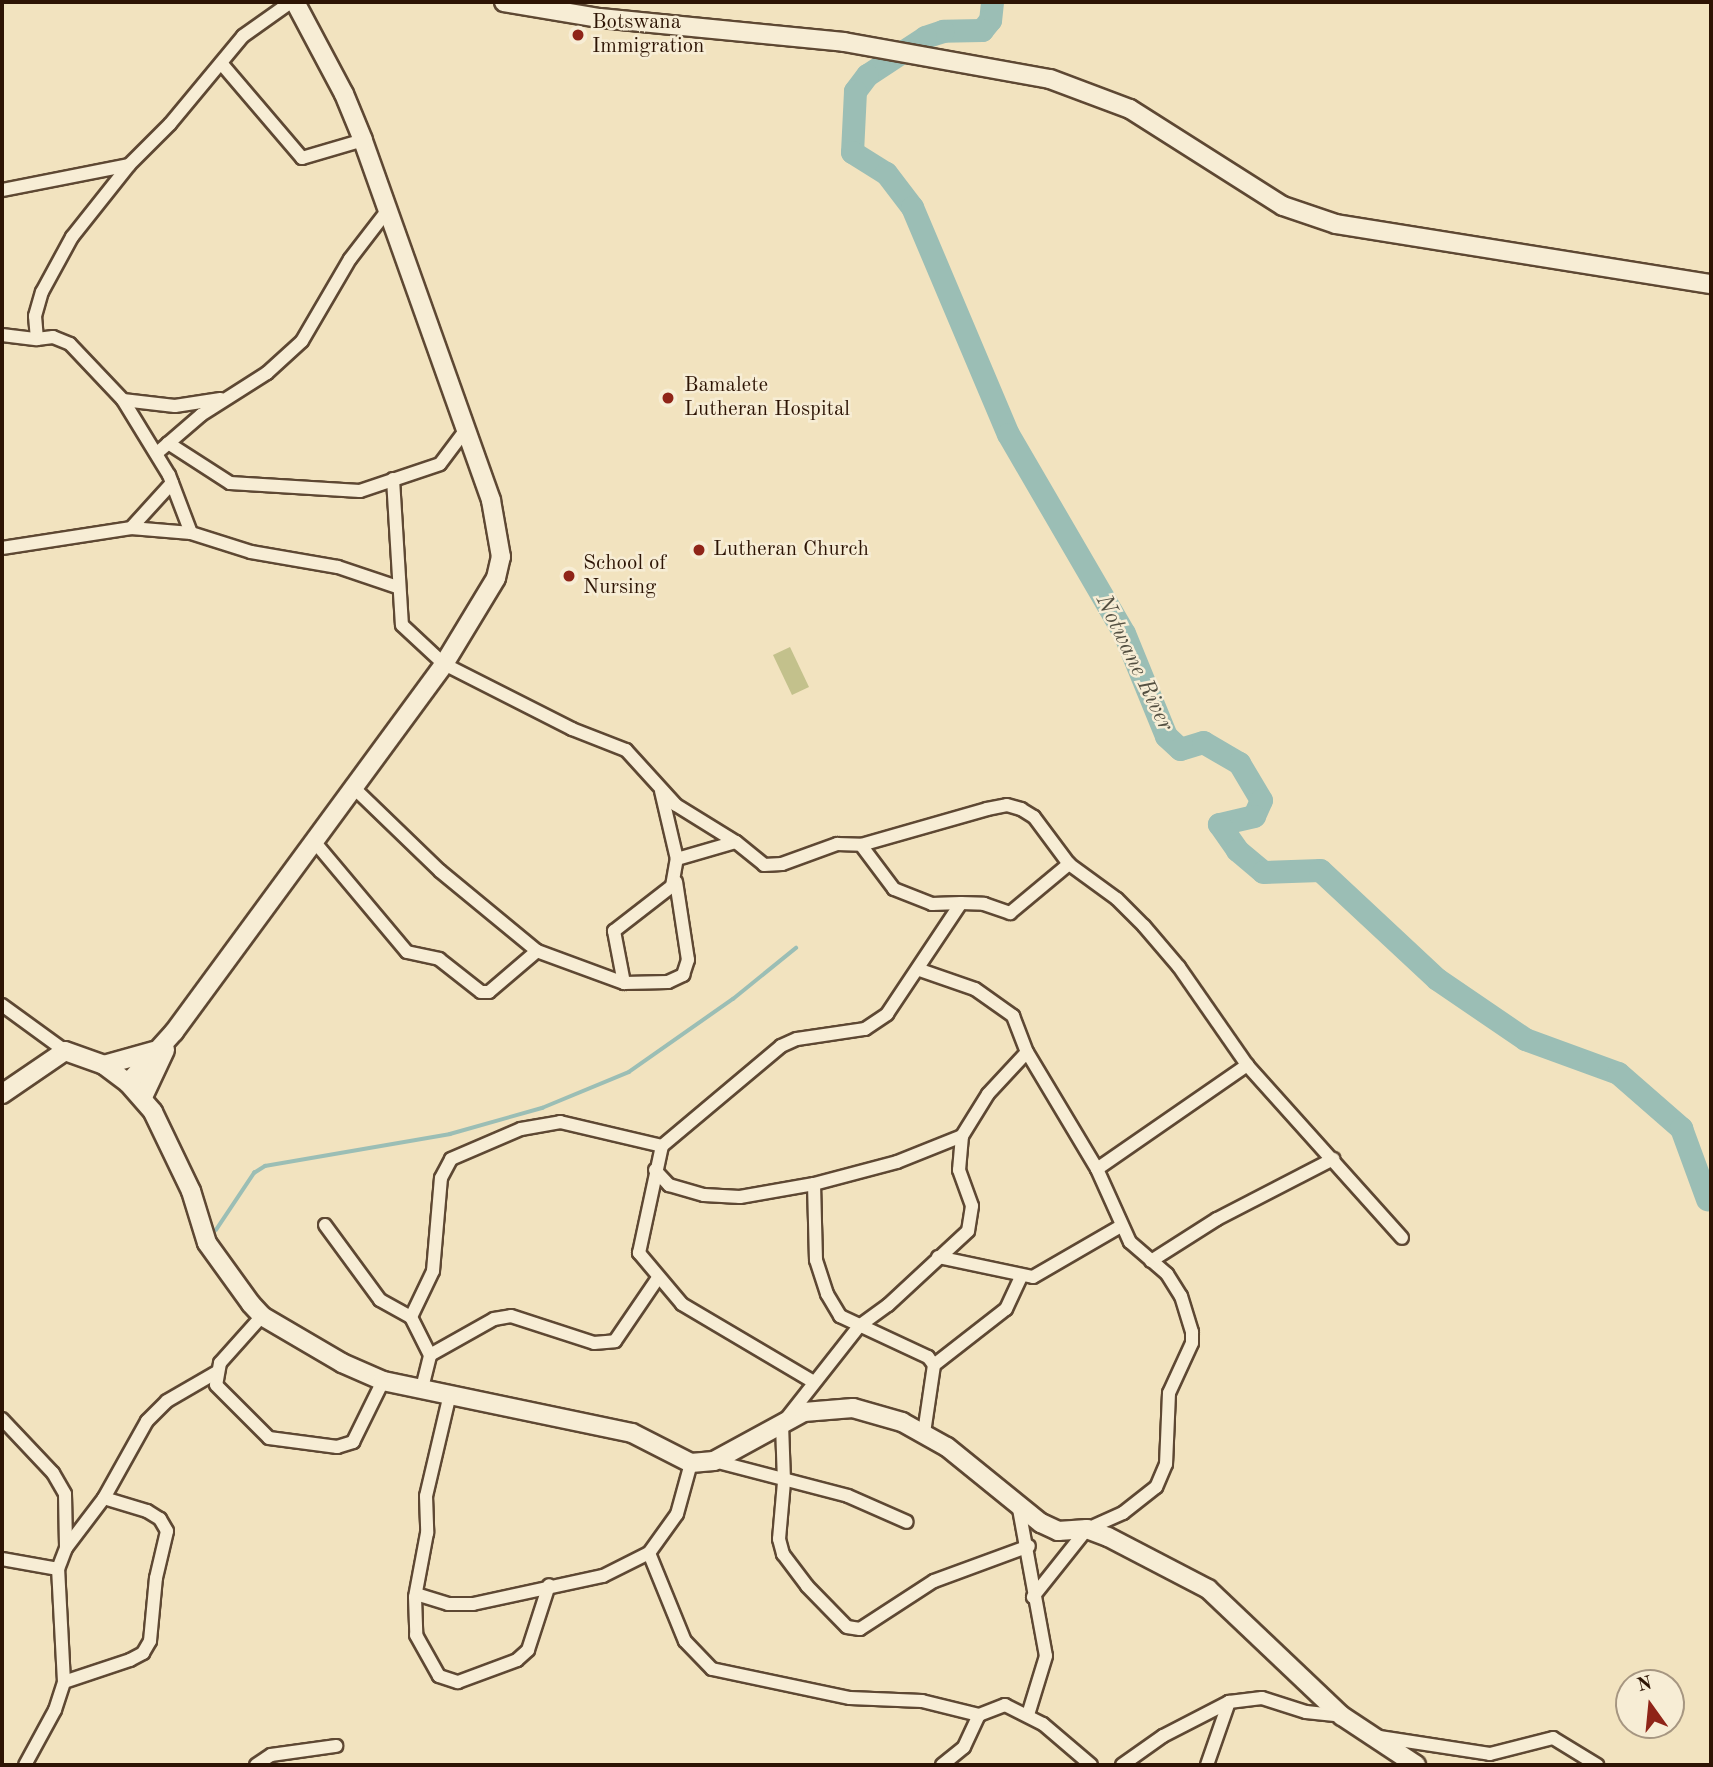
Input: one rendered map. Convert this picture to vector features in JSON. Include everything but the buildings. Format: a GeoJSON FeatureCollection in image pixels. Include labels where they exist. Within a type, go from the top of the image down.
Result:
{"type":"FeatureCollection","features":[{"type":"Feature","properties":{"kind":"street"},"geometry":{"type":"LineString","coordinates":[[37,338],[35,316],[49,276],[72,237],[129,165],[243,36],[293,2],[344,94],[363,140],[467,428],[498,523],[501,557],[496,578],[444,664],[168,1038],[128,1083]]}},
{"type":"Feature","properties":{"kind":"street"},"geometry":{"type":"LineString","coordinates":[[504,2],[600,18],[844,42],[1050,79],[1130,108],[1272,200],[1336,224],[1711,284]]}},
{"type":"Feature","properties":{"kind":"street"},"geometry":{"type":"LineString","coordinates":[[221,63],[302,158],[363,140]]}},
{"type":"Feature","properties":{"kind":"street"},"geometry":{"type":"LineString","coordinates":[[2,190],[129,165]]}},
{"type":"Feature","properties":{"kind":"street"},"geometry":{"type":"LineString","coordinates":[[157,453],[228,398],[267,373],[302,341],[350,259],[387,211]]}},
{"type":"Feature","properties":{"kind":"street"},"geometry":{"type":"LineString","coordinates":[[2,335],[53,337],[70,344],[123,400],[157,453],[191,533]]}},
{"type":"Feature","properties":{"kind":"street"},"geometry":{"type":"LineString","coordinates":[[123,400],[175,406],[228,398]]}},
{"type":"Feature","properties":{"kind":"street"},"geometry":{"type":"LineString","coordinates":[[168,443],[230,483],[360,491],[440,464],[467,428]]}},
{"type":"Feature","properties":{"kind":"street"},"geometry":{"type":"LineString","coordinates":[[393,479],[397,587],[402,625],[444,664],[572,729],[625,750],[661,791],[736,842],[764,865],[782,864],[837,844],[861,845],[1007,805],[1034,817],[1069,864],[1117,899],[1144,926],[1179,967],[1247,1065],[1402,1238]]}},
{"type":"Feature","properties":{"kind":"street"},"geometry":{"type":"LineString","coordinates":[[131,528],[172,483]]}},
{"type":"Feature","properties":{"kind":"street"},"geometry":{"type":"LineString","coordinates":[[2,548],[131,528],[191,533],[251,552],[338,567],[397,587]]}},
{"type":"Feature","properties":{"kind":"street"},"geometry":{"type":"LineString","coordinates":[[353,787],[440,871],[537,951],[624,983],[668,982],[683,975],[688,960],[676,882],[677,859],[661,791]]}},
{"type":"Feature","properties":{"kind":"street"},"geometry":{"type":"LineString","coordinates":[[313,840],[407,952],[439,959],[481,992],[489,992],[537,951]]}},
{"type":"Feature","properties":{"kind":"street"},"geometry":{"type":"LineString","coordinates":[[677,859],[736,842]]}},
{"type":"Feature","properties":{"kind":"street"},"geometry":{"type":"LineString","coordinates":[[861,845],[894,889],[932,904],[984,904],[1010,913],[1069,864]]}},
{"type":"Feature","properties":{"kind":"street"},"geometry":{"type":"LineString","coordinates":[[624,983],[614,931],[676,882]]}},
{"type":"Feature","properties":{"kind":"street"},"geometry":{"type":"LineString","coordinates":[[812,1381],[696,1314],[658,1278],[638,1248],[662,1146],[781,1046],[797,1039],[865,1030],[887,1014],[920,970],[961,903]]}},
{"type":"Feature","properties":{"kind":"street"},"geometry":{"type":"LineString","coordinates":[[714,1461],[804,1412],[853,1408],[924,1433],[970,1465],[1019,1509],[1058,1531],[1087,1529],[1143,1500],[1156,1487],[1166,1464],[1169,1393],[1192,1343],[1192,1332],[1181,1296],[1151,1261],[1130,1242],[1097,1169],[1027,1052],[1013,1016],[997,1001],[920,970]]}},
{"type":"Feature","properties":{"kind":"street"},"geometry":{"type":"LineString","coordinates":[[2,1005],[65,1051],[104,1065],[143,1097],[191,1191],[208,1243],[262,1316],[342,1363],[383,1381],[623,1430],[691,1463],[714,1461],[878,1506],[908,1522]]}},
{"type":"Feature","properties":{"kind":"street"},"geometry":{"type":"LineString","coordinates":[[104,1065],[136,1058],[168,1038]]}},
{"type":"Feature","properties":{"kind":"street"},"geometry":{"type":"LineString","coordinates":[[143,1097],[168,1038]]}},
{"type":"Feature","properties":{"kind":"street"},"geometry":{"type":"LineString","coordinates":[[2,1094],[65,1051]]}},
{"type":"Feature","properties":{"kind":"street"},"geometry":{"type":"LineString","coordinates":[[1027,1052],[988,1094],[962,1136],[959,1170],[972,1218],[958,1242],[860,1325],[812,1381],[782,1424],[784,1482],[779,1523],[783,1554],[847,1627],[860,1629],[872,1624],[934,1581],[1029,1546]]}},
{"type":"Feature","properties":{"kind":"street"},"geometry":{"type":"LineString","coordinates":[[1097,1169],[1247,1065]]}},
{"type":"Feature","properties":{"kind":"street"},"geometry":{"type":"LineString","coordinates":[[411,1317],[433,1270],[441,1178],[451,1159],[522,1129],[560,1122],[662,1146]]}},
{"type":"Feature","properties":{"kind":"street"},"geometry":{"type":"LineString","coordinates":[[655,1170],[669,1185],[704,1195],[740,1197],[814,1184],[897,1162],[962,1136]]}},
{"type":"Feature","properties":{"kind":"street"},"geometry":{"type":"LineString","coordinates":[[1151,1261],[1217,1219],[1333,1159]]}},
{"type":"Feature","properties":{"kind":"street"},"geometry":{"type":"LineString","coordinates":[[814,1184],[813,1235],[822,1279],[840,1316],[928,1357],[934,1365]]}},
{"type":"Feature","properties":{"kind":"street"},"geometry":{"type":"LineString","coordinates":[[325,1225],[380,1300],[411,1317],[430,1355],[422,1388]]}},
{"type":"Feature","properties":{"kind":"street"},"geometry":{"type":"LineString","coordinates":[[938,1257],[1021,1277],[1041,1274],[1121,1226]]}},
{"type":"Feature","properties":{"kind":"street"},"geometry":{"type":"LineString","coordinates":[[924,1433],[934,1365],[1006,1309],[1021,1277]]}},
{"type":"Feature","properties":{"kind":"street"},"geometry":{"type":"LineString","coordinates":[[430,1355],[479,1325],[511,1316],[609,1344],[619,1337],[658,1278]]}},
{"type":"Feature","properties":{"kind":"street"},"geometry":{"type":"LineString","coordinates":[[262,1316],[220,1363],[216,1385],[269,1438],[337,1447],[353,1442],[383,1381]]}},
{"type":"Feature","properties":{"kind":"street"},"geometry":{"type":"LineString","coordinates":[[25,1765],[55,1710],[64,1682],[58,1569],[66,1548],[104,1498],[156,1410],[217,1372]]}},
{"type":"Feature","properties":{"kind":"street"},"geometry":{"type":"LineString","coordinates":[[450,1394],[426,1496],[427,1533],[416,1594],[416,1634],[439,1676],[458,1682],[517,1660],[528,1650],[549,1585]]}},
{"type":"Feature","properties":{"kind":"street"},"geometry":{"type":"LineString","coordinates":[[2,1419],[53,1473],[65,1494],[66,1548]]}},
{"type":"Feature","properties":{"kind":"street"},"geometry":{"type":"LineString","coordinates":[[416,1594],[448,1604],[473,1604],[549,1585],[603,1576],[649,1553],[677,1514],[691,1463]]}},
{"type":"Feature","properties":{"kind":"street"},"geometry":{"type":"LineString","coordinates":[[64,1682],[130,1660],[143,1653],[150,1641],[156,1578],[167,1531],[160,1518],[147,1511],[104,1498]]}},
{"type":"Feature","properties":{"kind":"street"},"geometry":{"type":"LineString","coordinates":[[1019,1509],[1029,1546],[1033,1597],[1046,1656],[1028,1715]]}},
{"type":"Feature","properties":{"kind":"street"},"geometry":{"type":"LineString","coordinates":[[1033,1597],[1087,1529]]}},
{"type":"Feature","properties":{"kind":"street"},"geometry":{"type":"LineString","coordinates":[[1087,1529],[1172,1567],[1208,1589],[1342,1716],[1416,1765]]}},
{"type":"Feature","properties":{"kind":"street"},"geometry":{"type":"LineString","coordinates":[[649,1553],[685,1641],[712,1669],[850,1698],[922,1701],[979,1715],[1005,1705],[1028,1715],[1091,1765]]}},
{"type":"Feature","properties":{"kind":"street"},"geometry":{"type":"LineString","coordinates":[[2,1559],[58,1569]]}},
{"type":"Feature","properties":{"kind":"street"},"geometry":{"type":"LineString","coordinates":[[1122,1765],[1163,1736],[1229,1702],[1262,1698],[1306,1712],[1342,1716]]}},
{"type":"Feature","properties":{"kind":"street"},"geometry":{"type":"LineString","coordinates":[[1208,1765],[1229,1702]]}},
{"type":"Feature","properties":{"kind":"street"},"geometry":{"type":"LineString","coordinates":[[942,1765],[964,1746],[979,1715]]}},
{"type":"Feature","properties":{"kind":"street"},"geometry":{"type":"LineString","coordinates":[[1371,1736],[1490,1754],[1553,1738],[1597,1765]]}},
{"type":"Feature","properties":{"kind":"street"},"geometry":{"type":"LineString","coordinates":[[256,1765],[271,1755],[336,1745]]}},
{"type":"Feature","properties":{"kind":"shaded area"},"geometry":{"type":"Polygon","coordinates":[[[790,647],[809,687],[792,695],[773,655],[790,647]]]}},
{"type":"Feature","properties":{"kind":"waterway","name":"Notwane River"},"geometry":{"type":"LineString","coordinates":[[992,2],[990,20],[982,30],[943,31],[925,37],[867,75],[855,91],[852,152],[886,173],[912,207],[1008,434],[1124,633],[1166,736],[1180,749],[1203,742],[1239,763],[1261,800],[1254,816],[1219,824],[1237,850],[1263,872],[1320,870],[1437,979],[1525,1039],[1618,1073],[1681,1128],[1707,1199]]}},
{"type":"Feature","properties":{"kind":"waterway"},"geometry":{"type":"LineString","coordinates":[[216,1230],[254,1173],[265,1166],[450,1134],[542,1108],[629,1072],[733,999],[796,948]]}},
{"type":"Feature","properties":{"kind":"waterway","name":"Notwane River"},"geometry":{"type":"LineString","coordinates":[[1707,1199],[1711,1206]]}},
{"type":"Feature","properties":{"kind":"place","name":"Botswana Immigration"},"geometry":{"type":"Point","coordinates":[578,35]}},
{"type":"Feature","properties":{"kind":"place","name":"Bamalete Lutheran Hospital"},"geometry":{"type":"Point","coordinates":[668,398]}},
{"type":"Feature","properties":{"kind":"place","name":"Lutheran Church"},"geometry":{"type":"Point","coordinates":[699,550]}},
{"type":"Feature","properties":{"kind":"place","name":"School of Nursing"},"geometry":{"type":"Point","coordinates":[569,576]}}]}
